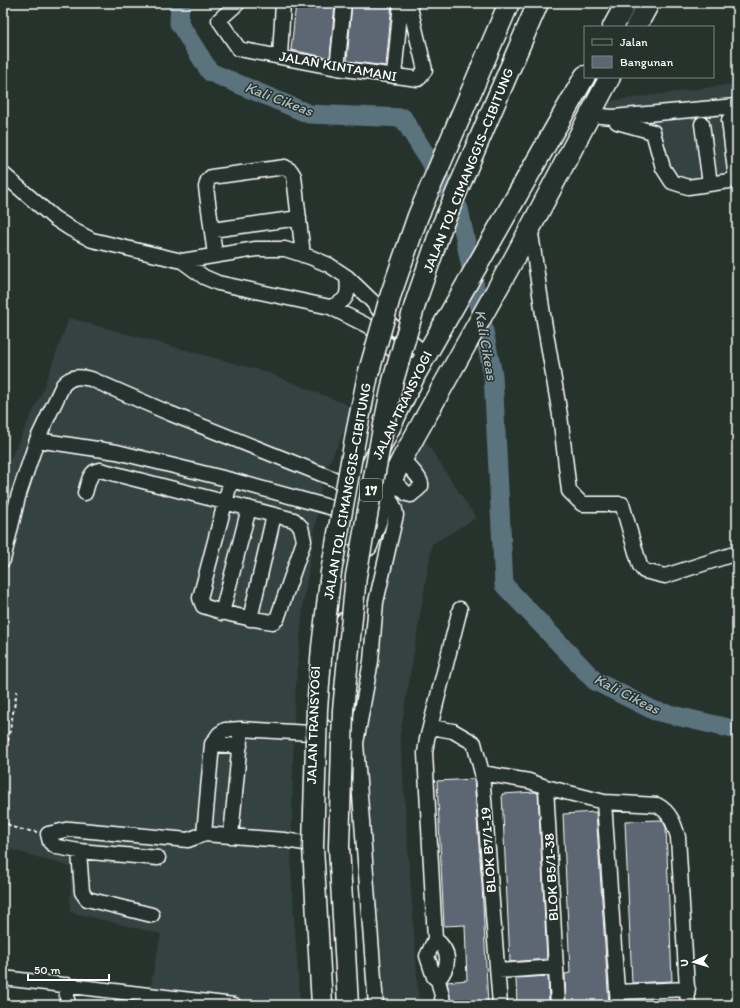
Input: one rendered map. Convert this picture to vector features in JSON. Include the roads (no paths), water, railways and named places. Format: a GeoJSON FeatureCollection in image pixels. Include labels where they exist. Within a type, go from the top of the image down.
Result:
{"type":"FeatureCollection","features":[{"type":"Feature","properties":{"kind":"highway","name":"JALAN TOL CIMANGGIS–CIBITUNG"},"geometry":{"type":"LineString","coordinates":[[322,1005],[313,847],[317,709],[322,647],[331,572],[356,434],[368,375],[391,294],[418,216],[509,3]]}},
{"type":"Feature","properties":{"kind":"highway","name":"JALAN TOL CIMANGGIS–CIBITUNG"},"geometry":{"type":"LineString","coordinates":[[348,1005],[339,847],[342,710],[356,576],[381,439],[393,382],[416,301],[442,226],[538,3]]}},
{"type":"Feature","properties":{"kind":"highway"},"geometry":{"type":"LineString","coordinates":[[614,26],[626,3]]}},
{"type":"Feature","properties":{"kind":"highway"},"geometry":{"type":"LineString","coordinates":[[637,26],[649,3]]}},
{"type":"Feature","properties":{"kind":"highway","name":"JALAN TRANSYOGI"},"geometry":{"type":"LineString","coordinates":[[322,1005],[312,844],[311,733],[312,675],[323,606],[351,513],[360,490],[416,373],[584,78]]}},
{"type":"Feature","properties":{"kind":"highway","name":"JALAN TRANSYOGI"},"geometry":{"type":"LineString","coordinates":[[351,1005],[335,684],[339,649],[360,565],[388,487],[402,459],[515,257],[609,78]]}},
{"type":"Feature","properties":{"kind":"street","name":"JALAN KINTAMANI"},"geometry":{"type":"LineString","coordinates":[[238,3],[219,20],[239,49],[337,68],[418,79],[425,70],[409,3]]}},
{"type":"Feature","properties":{"kind":"street"},"geometry":{"type":"LineString","coordinates":[[280,56],[283,3]]}},
{"type":"Feature","properties":{"kind":"street"},"geometry":{"type":"LineString","coordinates":[[337,68],[344,3]]}},
{"type":"Feature","properties":{"kind":"street"},"geometry":{"type":"LineString","coordinates":[[394,76],[401,3]]}},
{"type":"Feature","properties":{"kind":"street"},"geometry":{"type":"LineString","coordinates":[[590,115],[613,117],[702,116],[730,111],[737,180],[688,187],[672,182],[663,168],[653,132],[617,122],[613,117]]}},
{"type":"Feature","properties":{"kind":"street"},"geometry":{"type":"LineString","coordinates":[[702,116],[710,184]]}},
{"type":"Feature","properties":{"kind":"street"},"geometry":{"type":"LineString","coordinates":[[215,255],[206,187],[208,180],[211,177],[276,167],[285,167],[291,171],[294,176],[303,255]]}},
{"type":"Feature","properties":{"kind":"street"},"geometry":{"type":"LineString","coordinates":[[3,174],[54,218],[92,240],[182,261],[204,277],[218,283],[330,307],[370,327],[416,373]]}},
{"type":"Feature","properties":{"kind":"street"},"geometry":{"type":"LineString","coordinates":[[212,230],[299,218]]}},
{"type":"Feature","properties":{"kind":"street"},"geometry":{"type":"LineString","coordinates":[[530,227],[561,419],[569,491],[582,504],[622,504],[640,566],[644,572],[665,576],[737,553]]}},
{"type":"Feature","properties":{"kind":"street"},"geometry":{"type":"LineString","coordinates":[[182,261],[256,249],[285,248],[329,265],[347,277],[372,301],[389,323],[430,348]]}},
{"type":"Feature","properties":{"kind":"street"},"geometry":{"type":"LineString","coordinates":[[330,307],[341,303],[346,298],[348,292],[347,277]]}},
{"type":"Feature","properties":{"kind":"street"},"geometry":{"type":"LineString","coordinates":[[3,560],[18,497],[37,440],[63,385],[67,380],[73,377],[90,379],[176,416],[360,490]]}},
{"type":"Feature","properties":{"kind":"street"},"geometry":{"type":"LineString","coordinates":[[37,440],[117,452],[231,480],[351,513]]}},
{"type":"Feature","properties":{"kind":"street"},"geometry":{"type":"LineString","coordinates":[[376,1005],[356,743],[370,661],[376,602],[396,515],[395,507],[390,500],[388,487],[410,495],[420,487],[421,483],[419,478],[402,459]]}},
{"type":"Feature","properties":{"kind":"street"},"geometry":{"type":"LineString","coordinates":[[86,493],[91,474],[100,470],[225,502],[249,508],[294,520],[299,524],[304,541],[277,619],[273,622],[250,619],[203,606],[200,598],[225,502],[231,480]]}},
{"type":"Feature","properties":{"kind":"street"},"geometry":{"type":"LineString","coordinates":[[222,612],[249,508]]}},
{"type":"Feature","properties":{"kind":"street"},"geometry":{"type":"LineString","coordinates":[[250,619],[274,515]]}},
{"type":"Feature","properties":{"kind":"street"},"geometry":{"type":"LineString","coordinates":[[443,1005],[438,980],[434,977],[427,956],[435,939],[425,753],[427,739],[460,610]]}},
{"type":"Feature","properties":{"kind":"street","name":"BLOK B7/1-19"},"geometry":{"type":"LineString","coordinates":[[430,727],[453,731],[474,743],[482,773],[500,1005]]}},
{"type":"Feature","properties":{"kind":"street"},"geometry":{"type":"LineString","coordinates":[[231,836],[241,729]]}},
{"type":"Feature","properties":{"kind":"street"},"geometry":{"type":"LineString","coordinates":[[204,834],[212,744],[219,734],[225,730],[241,729],[311,733]]}},
{"type":"Feature","properties":{"kind":"street"},"geometry":{"type":"LineString","coordinates":[[212,744],[240,746]]}},
{"type":"Feature","properties":{"kind":"street"},"geometry":{"type":"LineString","coordinates":[[482,773],[530,781],[546,787],[604,802],[657,805],[665,809],[674,824],[678,837],[688,1005]]}},
{"type":"Feature","properties":{"kind":"street","name":"BLOK B5/1-38"},"geometry":{"type":"LineString","coordinates":[[546,787],[558,1005]]}},
{"type":"Feature","properties":{"kind":"street"},"geometry":{"type":"LineString","coordinates":[[604,802],[618,999],[688,989]]}},
{"type":"Feature","properties":{"kind":"street"},"geometry":{"type":"LineString","coordinates":[[158,858],[79,851],[57,847],[50,842],[48,834],[70,829],[188,840],[204,834],[284,840],[312,844]]}},
{"type":"Feature","properties":{"kind":"street"},"geometry":{"type":"LineString","coordinates":[[342,839],[363,837]]}},
{"type":"Feature","properties":{"kind":"street"},"geometry":{"type":"LineString","coordinates":[[79,851],[82,892],[87,899],[152,915]]}},
{"type":"Feature","properties":{"kind":"street"},"geometry":{"type":"LineString","coordinates":[[435,939],[441,943],[448,958],[445,971],[438,980]]}},
{"type":"Feature","properties":{"kind":"street"},"geometry":{"type":"LineString","coordinates":[[498,971],[556,967]]}},
{"type":"Feature","properties":{"kind":"street"},"geometry":{"type":"LineString","coordinates":[[3,978],[234,1005]]}},
{"type":"Feature","properties":{"kind":"street"},"geometry":{"type":"LineString","coordinates":[[67,986],[68,1005]]}},
{"type":"Feature","properties":{"kind":"waterway","name":"Kali Cikeas"},"geometry":{"type":"LineString","coordinates":[[180,3],[179,23],[210,72],[309,114],[403,118],[459,209],[493,375],[504,585],[595,681],[655,711],[737,730]]}}]}
